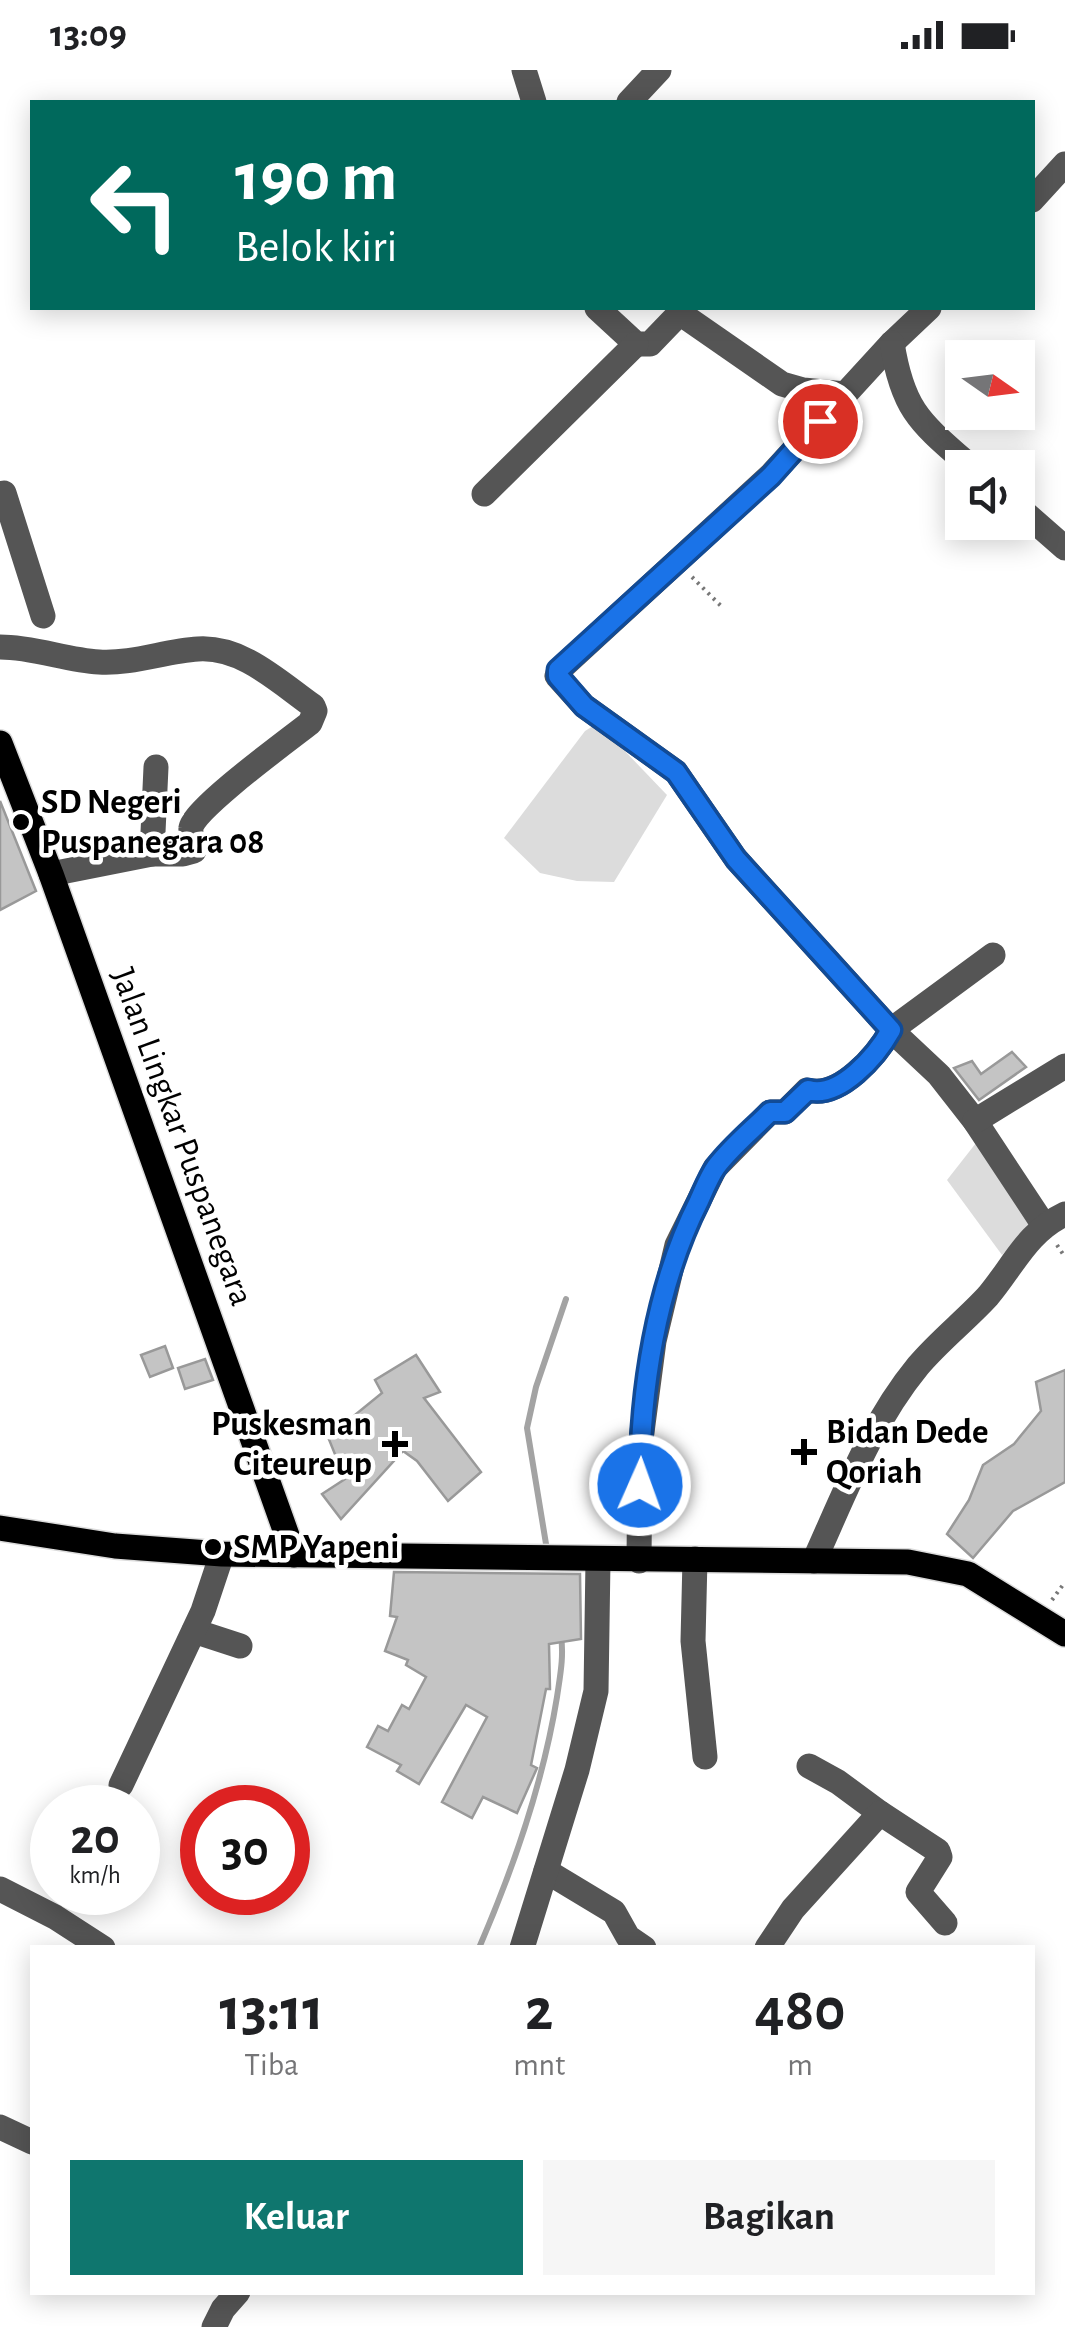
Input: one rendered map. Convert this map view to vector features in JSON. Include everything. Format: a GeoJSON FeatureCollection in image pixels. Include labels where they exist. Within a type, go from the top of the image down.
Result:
{"type":"FeatureCollection","features":[{"type":"Feature","properties":{"kind":"main road","name":"Jalan Lingkar Puspanegara"},"geometry":{"type":"LineString","coordinates":[[0,743],[51,874],[294,1555]]}},
{"type":"Feature","properties":{"kind":"main road"},"geometry":{"type":"LineString","coordinates":[[0,1528],[115,1546],[222,1554],[908,1562],[950,1568],[982,1581],[1065,1634]]}},
{"type":"Feature","properties":{"kind":"street"},"geometry":{"type":"LineString","coordinates":[[524,70],[533,100]]}},
{"type":"Feature","properties":{"kind":"street"},"geometry":{"type":"LineString","coordinates":[[631,100],[659,70]]}},
{"type":"Feature","properties":{"kind":"street"},"geometry":{"type":"LineString","coordinates":[[1035,197],[1065,164]]}},
{"type":"Feature","properties":{"kind":"street"},"geometry":{"type":"LineString","coordinates":[[599,310],[636,344],[650,344],[676,317],[684,316],[782,384],[845,394]]}},
{"type":"Feature","properties":{"kind":"street"},"geometry":{"type":"LineString","coordinates":[[814,1561],[856,1467],[888,1408],[918,1366],[988,1296],[1054,1219],[939,1075],[891,1030],[736,859],[676,772],[584,706],[559,681],[558,670],[771,476],[927,310]]}},
{"type":"Feature","properties":{"kind":"street"},"geometry":{"type":"LineString","coordinates":[[892,343],[902,394],[916,416],[953,450]]}},
{"type":"Feature","properties":{"kind":"street"},"geometry":{"type":"LineString","coordinates":[[484,494],[636,344]]}},
{"type":"Feature","properties":{"kind":"street"},"geometry":{"type":"LineString","coordinates":[[4,492],[11,552],[43,616]]}},
{"type":"Feature","properties":{"kind":"street"},"geometry":{"type":"LineString","coordinates":[[1035,522],[1065,548]]}},
{"type":"Feature","properties":{"kind":"street"},"geometry":{"type":"LineString","coordinates":[[0,646],[87,660],[126,661],[199,649],[226,652],[249,661],[315,711],[310,722],[194,820],[190,829],[196,847],[193,852],[152,854],[51,874]]}},
{"type":"Feature","properties":{"kind":"street"},"geometry":{"type":"LineString","coordinates":[[152,854],[156,767]]}},
{"type":"Feature","properties":{"kind":"street"},"geometry":{"type":"LineString","coordinates":[[639,1561],[640,1447],[654,1341],[677,1245],[715,1168],[770,1112],[785,1112],[808,1090],[818,1093],[840,1084],[881,1047],[891,1030],[993,955]]}},
{"type":"Feature","properties":{"kind":"street"},"geometry":{"type":"LineString","coordinates":[[975,1121],[1065,1066]]}},
{"type":"Feature","properties":{"kind":"street"},"geometry":{"type":"LineString","coordinates":[[120,1785],[194,1631],[222,1554]]}},
{"type":"Feature","properties":{"kind":"street"},"geometry":{"type":"LineString","coordinates":[[523,1945],[578,1770],[596,1691],[591,1560]]}},
{"type":"Feature","properties":{"kind":"street"},"geometry":{"type":"LineString","coordinates":[[695,1560],[693,1641],[705,1757]]}},
{"type":"Feature","properties":{"kind":"street"},"geometry":{"type":"LineString","coordinates":[[194,1631],[240,1646]]}},
{"type":"Feature","properties":{"kind":"street"},"geometry":{"type":"LineString","coordinates":[[809,1766],[938,1850],[940,1857],[918,1892],[945,1923]]}},
{"type":"Feature","properties":{"kind":"street"},"geometry":{"type":"LineString","coordinates":[[769,1945],[793,1909],[880,1813]]}},
{"type":"Feature","properties":{"kind":"street"},"geometry":{"type":"LineString","coordinates":[[546,1871],[614,1912],[628,1937],[640,1945]]}},
{"type":"Feature","properties":{"kind":"street"},"geometry":{"type":"LineString","coordinates":[[0,1889],[98,1945]]}},
{"type":"Feature","properties":{"kind":"street"},"geometry":{"type":"LineString","coordinates":[[0,2127],[30,2141]]}},
{"type":"Feature","properties":{"kind":"street"},"geometry":{"type":"LineString","coordinates":[[214,2327],[235,2295]]}},
{"type":"Feature","properties":{"kind":"path"},"geometry":{"type":"LineString","coordinates":[[678,563],[722,606]]}},
{"type":"Feature","properties":{"kind":"shaded area"},"geometry":{"type":"Polygon","coordinates":[[[598,723],[667,795],[614,882],[577,881],[540,873],[504,838],[585,731],[598,723]]]}},
{"type":"Feature","properties":{"kind":"shaded area"},"geometry":{"type":"Polygon","coordinates":[[[976,1143],[1033,1222],[1002,1255],[947,1180],[976,1143]]]}},
{"type":"Feature","properties":{"kind":"building"},"geometry":{"type":"Polygon","coordinates":[[[0,801],[36,891],[0,910],[0,801]]]}},
{"type":"Feature","properties":{"kind":"building"},"geometry":{"type":"Polygon","coordinates":[[[1012,1052],[1026,1067],[979,1100],[954,1068],[972,1061],[981,1074],[1012,1052]]]}},
{"type":"Feature","properties":{"kind":"building"},"geometry":{"type":"Polygon","coordinates":[[[165,1346],[173,1368],[150,1377],[141,1355],[165,1346]]]}},
{"type":"Feature","properties":{"kind":"building","name":"Puskesman Citeureup"},"geometry":{"type":"Polygon","coordinates":[[[416,1355],[440,1392],[424,1398],[481,1472],[448,1501],[417,1461],[403,1451],[341,1519],[322,1494],[345,1479],[328,1437],[382,1393],[375,1380],[416,1355]]]}},
{"type":"Feature","properties":{"kind":"building"},"geometry":{"type":"Polygon","coordinates":[[[205,1359],[213,1380],[185,1389],[178,1368],[205,1359]]]}},
{"type":"Feature","properties":{"kind":"building"},"geometry":{"type":"Polygon","coordinates":[[[1065,1370],[1065,1482],[1013,1511],[973,1558],[947,1534],[969,1500],[983,1465],[1014,1444],[1041,1411],[1036,1382],[1065,1370]]]}},
{"type":"Feature","properties":{"kind":"building"},"geometry":{"type":"Polygon","coordinates":[[[394,1572],[580,1574],[581,1639],[549,1644],[550,1689],[546,1689],[531,1765],[537,1768],[517,1813],[483,1797],[472,1818],[442,1802],[487,1717],[466,1705],[419,1784],[397,1771],[401,1765],[367,1747],[378,1726],[388,1731],[402,1705],[409,1709],[426,1677],[406,1665],[408,1660],[385,1651],[397,1617],[390,1616],[394,1572]]]}},
{"type":"Feature","properties":{"kind":"waterway"},"geometry":{"type":"LineString","coordinates":[[547,1550],[527,1428],[536,1387],[566,1299]]}},
{"type":"Feature","properties":{"kind":"waterway"},"geometry":{"type":"LineString","coordinates":[[480,1945],[515,1856],[544,1762],[560,1674],[561,1636]]}},
{"type":"Feature","properties":{"kind":"place","name":"SD Negeri Puspanegara 08"},"geometry":{"type":"Point","coordinates":[21,822]}},
{"type":"Feature","properties":{"kind":"place","name":"Puskesman Citeureup"},"geometry":{"type":"Point","coordinates":[395,1444]}},
{"type":"Feature","properties":{"kind":"place","name":"Bidan Dede Qoriah"},"geometry":{"type":"Point","coordinates":[804,1452]}},
{"type":"Feature","properties":{"kind":"place","name":"SMP Yapeni"},"geometry":{"type":"Point","coordinates":[213,1547]}},
{"type":"Feature","properties":{"kind":"route"},"geometry":{"type":"LineString","coordinates":[[640,1485],[640,1447],[654,1341],[669,1277],[677,1245],[715,1168],[770,1112],[785,1112],[808,1090],[818,1093],[840,1084],[881,1047],[891,1030],[736,859],[676,772],[584,706],[559,681],[558,670],[771,476],[820,421]]}}]}
